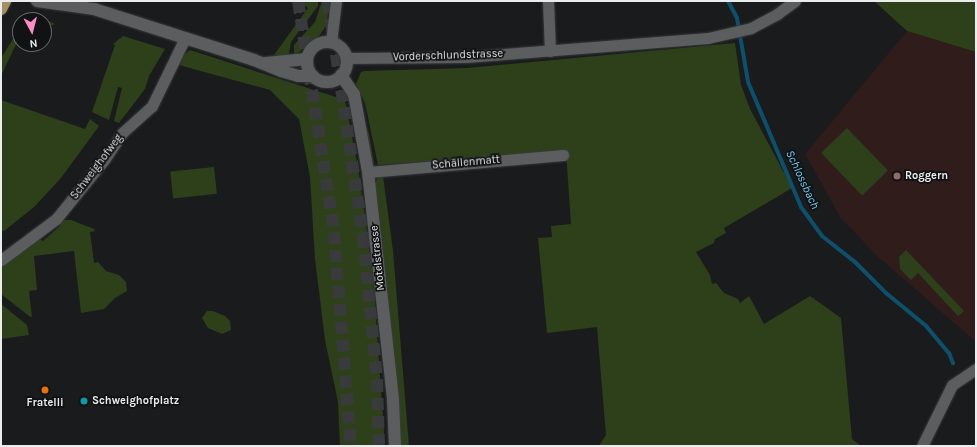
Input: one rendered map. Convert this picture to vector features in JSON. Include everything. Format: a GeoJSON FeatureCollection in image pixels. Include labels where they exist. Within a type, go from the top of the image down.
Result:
{"type":"FeatureCollection","features":[{"type":"Feature","properties":{"kind":"main road"},"geometry":{"type":"LineString","coordinates":[[1,9],[5,1]]}},
{"type":"Feature","properties":{"kind":"street"},"geometry":{"type":"LineString","coordinates":[[37,1],[94,9]]}},
{"type":"Feature","properties":{"kind":"street"},"geometry":{"type":"LineString","coordinates":[[78,1],[94,9],[263,63],[298,76],[313,76]]}},
{"type":"Feature","properties":{"kind":"street"},"geometry":{"type":"LineString","coordinates":[[331,42],[336,1]]}},
{"type":"Feature","properties":{"kind":"street"},"geometry":{"type":"LineString","coordinates":[[548,1],[550,51]]}},
{"type":"Feature","properties":{"kind":"street","name":"Vorderschlundstrasse"},"geometry":{"type":"LineString","coordinates":[[347,58],[466,57],[679,41],[734,34],[777,14],[794,1]]}},
{"type":"Feature","properties":{"kind":"street","name":"Schweighofweg"},"geometry":{"type":"LineString","coordinates":[[1,260],[56,219],[104,160],[122,133],[152,106],[185,38]]}},
{"type":"Feature","properties":{"kind":"street"},"geometry":{"type":"LineString","coordinates":[[331,42],[344,51],[347,58],[342,75],[325,82],[313,76],[309,71],[307,59],[316,45],[331,42]]}},
{"type":"Feature","properties":{"kind":"street"},"geometry":{"type":"LineString","coordinates":[[263,63],[307,59]]}},
{"type":"Feature","properties":{"kind":"street","name":"Motelstrasse"},"geometry":{"type":"LineString","coordinates":[[342,75],[354,94],[368,172],[393,400],[395,446]]}},
{"type":"Feature","properties":{"kind":"street","name":"Schällenmatt"},"geometry":{"type":"LineString","coordinates":[[368,172],[563,155]]}},
{"type":"Feature","properties":{"kind":"street"},"geometry":{"type":"LineString","coordinates":[[922,446],[952,385],[976,369]]}},
{"type":"Feature","properties":{"kind":"shaded area","name":"Roggern"},"geometry":{"type":"Polygon","coordinates":[[[907,31],[976,52],[976,342],[876,255],[840,217],[805,154],[907,31]]]}},
{"type":"Feature","properties":{"kind":"green space"},"geometry":{"type":"Polygon","coordinates":[[[299,1],[318,1],[318,6],[291,42],[288,58],[274,55],[308,8],[299,1]]]}},
{"type":"Feature","properties":{"kind":"green space"},"geometry":{"type":"Polygon","coordinates":[[[322,1],[330,1],[326,26],[319,36],[294,56],[294,45],[315,22],[322,1]]]}},
{"type":"Feature","properties":{"kind":"green space"},"geometry":{"type":"Polygon","coordinates":[[[874,1],[976,1],[976,52],[907,31],[874,1]]]}},
{"type":"Feature","properties":{"kind":"green space"},"geometry":{"type":"Polygon","coordinates":[[[123,36],[165,49],[149,76],[145,89],[119,123],[114,121],[122,88],[118,87],[109,120],[92,112],[115,45],[113,44],[123,36]]]}},
{"type":"Feature","properties":{"kind":"green space"},"geometry":{"type":"Polygon","coordinates":[[[12,41],[12,52],[1,76],[1,58],[12,41]]]}},
{"type":"Feature","properties":{"kind":"green space"},"geometry":{"type":"Polygon","coordinates":[[[735,43],[741,85],[750,109],[792,188],[724,228],[726,233],[715,239],[714,243],[696,252],[710,275],[712,284],[716,283],[724,293],[738,299],[740,303],[749,296],[764,324],[810,296],[841,318],[852,439],[861,446],[599,446],[606,435],[597,327],[547,333],[538,238],[552,237],[551,226],[571,224],[566,151],[378,165],[365,103],[356,84],[361,72],[365,71],[467,68],[735,43]]]}},
{"type":"Feature","properties":{"kind":"green space"},"geometry":{"type":"Polygon","coordinates":[[[190,50],[342,99],[346,104],[359,174],[373,277],[385,446],[340,446],[338,402],[325,340],[315,259],[310,177],[299,119],[270,90],[179,65],[184,55],[190,50]]]}},
{"type":"Feature","properties":{"kind":"green space"},"geometry":{"type":"Polygon","coordinates":[[[1,100],[85,129],[90,119],[99,126],[61,178],[34,207],[4,231],[1,230],[1,100]]]}},
{"type":"Feature","properties":{"kind":"green space"},"geometry":{"type":"Polygon","coordinates":[[[364,118],[369,135],[374,164],[373,163],[364,118]]]}},
{"type":"Feature","properties":{"kind":"green space"},"geometry":{"type":"Polygon","coordinates":[[[847,128],[888,170],[862,195],[821,153],[847,128]]]}},
{"type":"Feature","properties":{"kind":"green space"},"geometry":{"type":"Polygon","coordinates":[[[214,167],[217,194],[173,198],[170,172],[214,167]]]}},
{"type":"Feature","properties":{"kind":"green space"},"geometry":{"type":"Polygon","coordinates":[[[379,176],[383,176],[393,251],[409,446],[399,446],[374,184],[379,176]]]}},
{"type":"Feature","properties":{"kind":"green space"},"geometry":{"type":"Polygon","coordinates":[[[71,220],[94,229],[95,231],[90,232],[94,263],[98,262],[106,271],[119,275],[126,282],[127,291],[115,298],[104,309],[81,313],[74,251],[34,256],[37,290],[29,291],[32,317],[1,294],[1,267],[38,238],[43,241],[61,225],[57,221],[71,220]]]}},
{"type":"Feature","properties":{"kind":"green space"},"geometry":{"type":"Polygon","coordinates":[[[906,250],[964,311],[958,316],[918,273],[911,280],[900,269],[899,257],[906,250]]]}},
{"type":"Feature","properties":{"kind":"green space"},"geometry":{"type":"Polygon","coordinates":[[[1,304],[27,325],[29,335],[1,339],[1,304]]]}},
{"type":"Feature","properties":{"kind":"green space"},"geometry":{"type":"Polygon","coordinates":[[[207,311],[213,311],[225,316],[230,321],[231,330],[222,334],[208,328],[202,318],[207,311]]]}},
{"type":"Feature","properties":{"kind":"waterway","name":"Schlossbach"},"geometry":{"type":"LineString","coordinates":[[728,1],[737,18],[748,82],[801,207],[822,236],[855,262],[886,293],[926,326],[949,353],[953,363]]}},
{"type":"Feature","properties":{"kind":"tunnel"},"geometry":{"type":"LineString","coordinates":[[298,1],[334,232],[351,446]]}},
{"type":"Feature","properties":{"kind":"tunnel"},"geometry":{"type":"LineString","coordinates":[[328,1],[363,236],[377,380],[379,446]]}},
{"type":"Feature","properties":{"kind":"place","name":"Roggern"},"geometry":{"type":"Point","coordinates":[897,176]}},
{"type":"Feature","properties":{"kind":"place","name":"Fratelli"},"geometry":{"type":"Point","coordinates":[45,390]}},
{"type":"Feature","properties":{"kind":"place","name":"Schweighofplatz"},"geometry":{"type":"Point","coordinates":[84,401]}}]}
